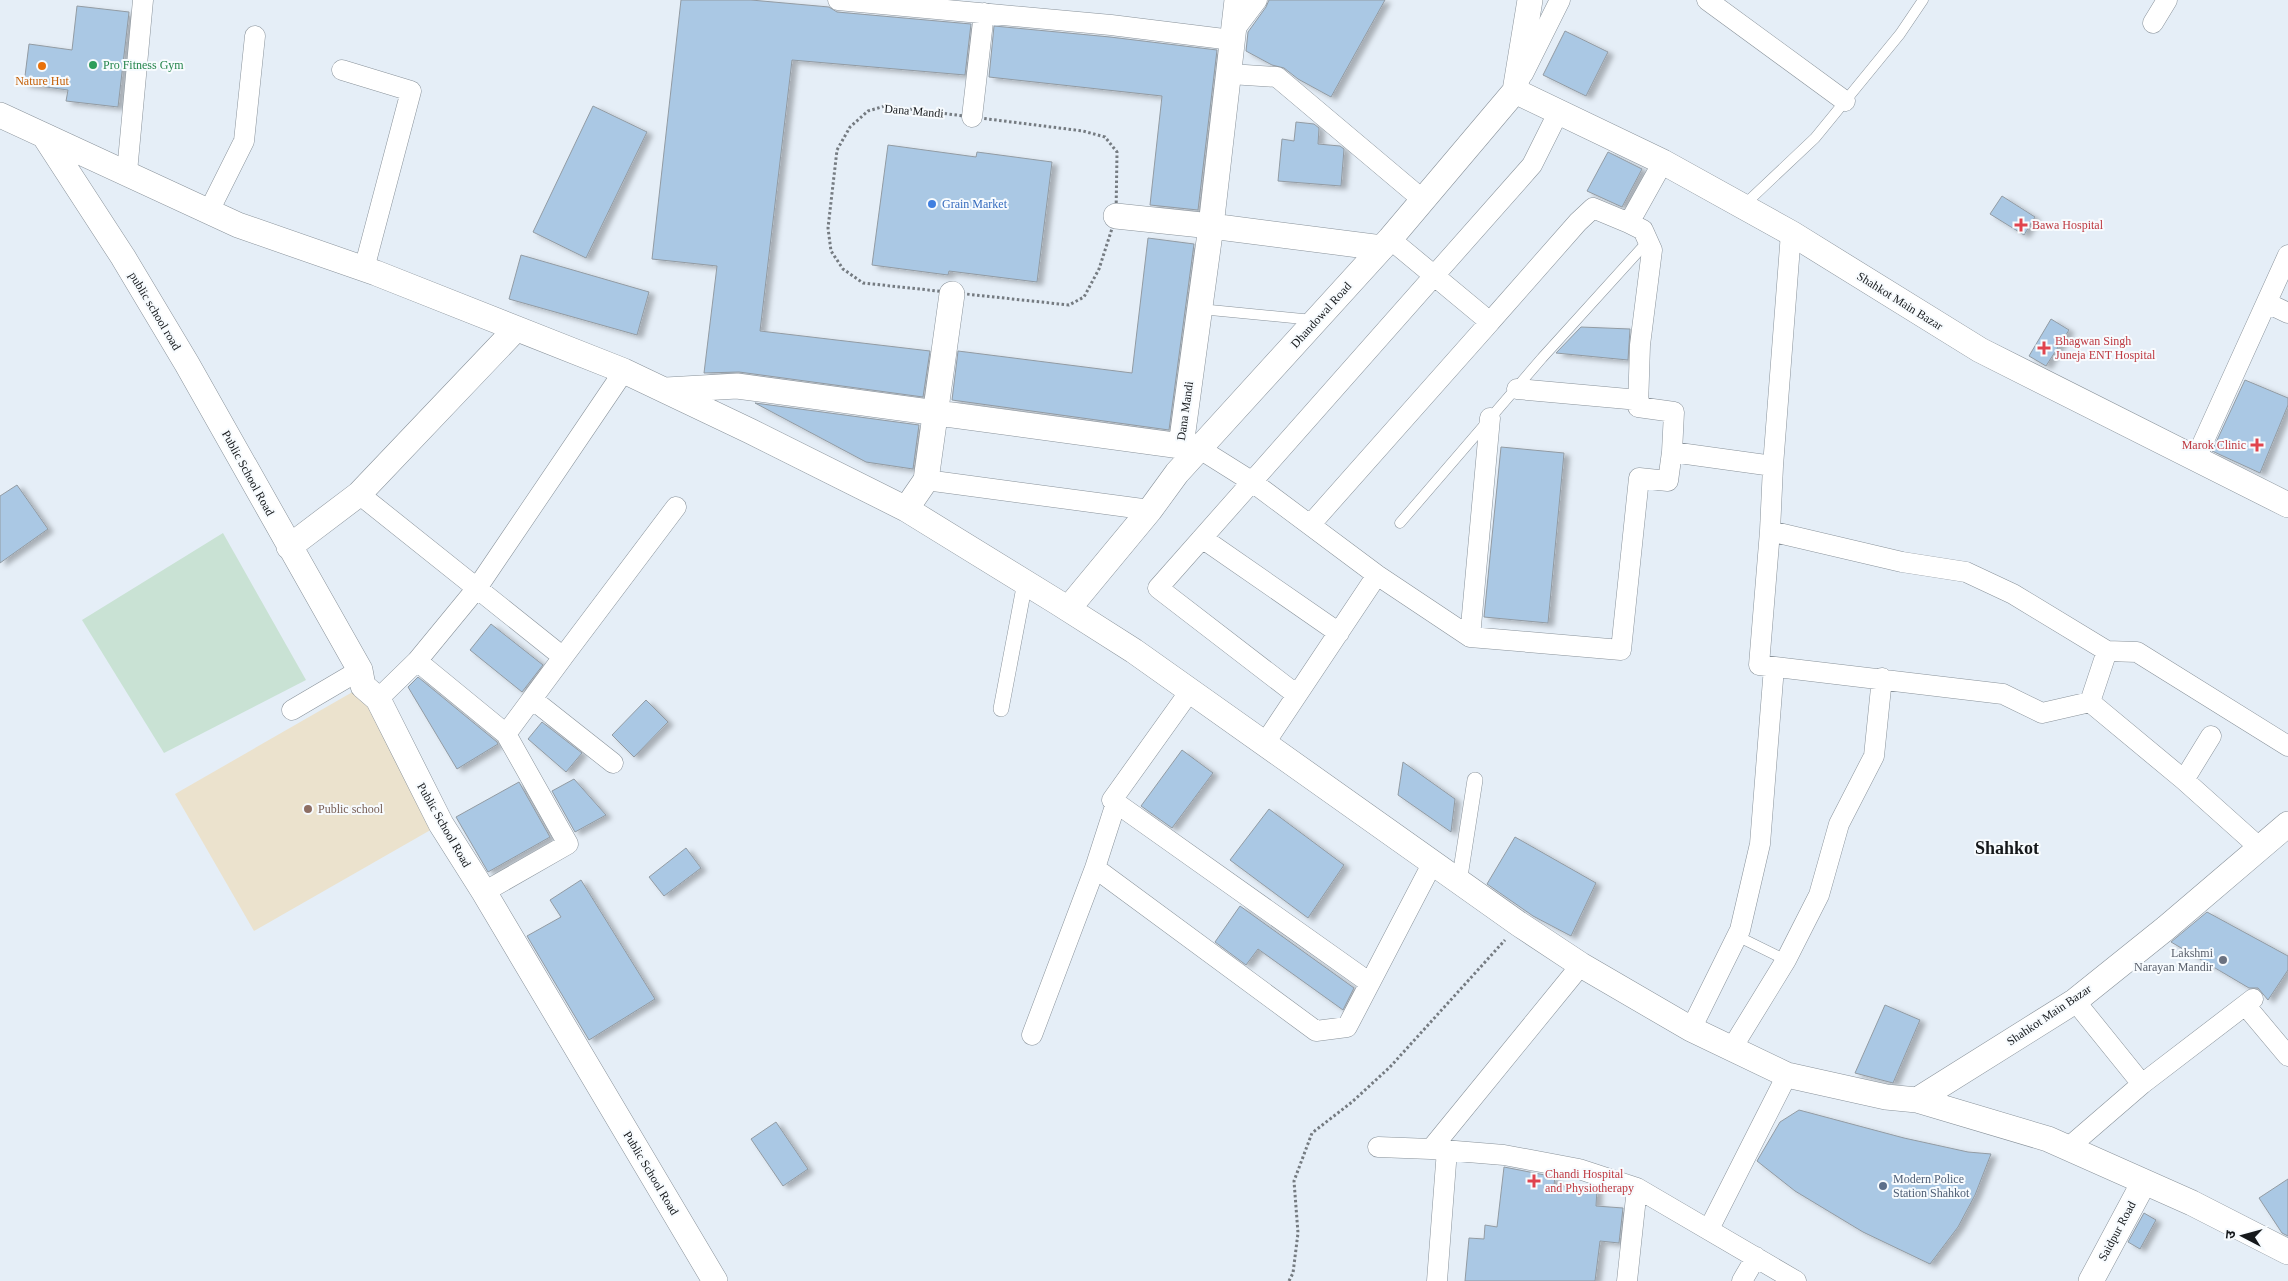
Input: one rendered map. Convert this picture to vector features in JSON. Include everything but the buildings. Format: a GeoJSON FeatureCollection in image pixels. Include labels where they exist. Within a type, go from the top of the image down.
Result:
{"type":"FeatureCollection","features":[{"type":"Feature","properties":{"kind":"street"},"geometry":{"type":"LineString","coordinates":[[127,172],[143,0]]}},
{"type":"Feature","properties":{"kind":"street"},"geometry":{"type":"LineString","coordinates":[[838,0],[1233,34]]}},
{"type":"Feature","properties":{"kind":"street"},"geometry":{"type":"LineString","coordinates":[[1211,226],[1230,74],[1237,0]]}},
{"type":"Feature","properties":{"kind":"street"},"geometry":{"type":"LineString","coordinates":[[1233,34],[1257,0]]}},
{"type":"Feature","properties":{"kind":"street"},"geometry":{"type":"LineString","coordinates":[[1515,91],[1530,0]]}},
{"type":"Feature","properties":{"kind":"street"},"geometry":{"type":"LineString","coordinates":[[1515,91],[1560,0]]}},
{"type":"Feature","properties":{"kind":"street"},"geometry":{"type":"LineString","coordinates":[[1707,0],[1845,101]]}},
{"type":"Feature","properties":{"kind":"street"},"geometry":{"type":"LineString","coordinates":[[2153,23],[2167,0]]}},
{"type":"Feature","properties":{"kind":"street"},"geometry":{"type":"LineString","coordinates":[[972,117],[984,13]]}},
{"type":"Feature","properties":{"kind":"street"},"geometry":{"type":"LineString","coordinates":[[209,211],[244,141],[255,36]]}},
{"type":"Feature","properties":{"kind":"street"},"geometry":{"type":"LineString","coordinates":[[342,70],[411,91],[364,269]]}},
{"type":"Feature","properties":{"kind":"street"},"geometry":{"type":"LineString","coordinates":[[1230,74],[1277,78],[1423,200]]}},
{"type":"Feature","properties":{"kind":"street","name":"Shahkot Main Bazar"},"geometry":{"type":"LineString","coordinates":[[1515,91],[1663,162],[1791,233],[1980,350],[2288,505]]}},
{"type":"Feature","properties":{"kind":"street","name":"Dhandowal Road"},"geometry":{"type":"LineString","coordinates":[[1190,447],[1316,321],[1386,244],[1515,91]]}},
{"type":"Feature","properties":{"kind":"street"},"geometry":{"type":"LineString","coordinates":[[1297,695],[1158,588],[1532,165],[1558,113]]}},
{"type":"Feature","properties":{"kind":"street"},"geometry":{"type":"LineString","coordinates":[[0,115],[45,137],[127,172],[238,225],[364,269],[514,330],[624,371],[750,430],[906,509],[1068,608],[1190,690],[1432,864],[1581,966],[1691,1029],[1787,1075],[1886,1097],[1918,1100],[2030,1133],[2069,1147],[2192,1203],[2288,1252]]}},
{"type":"Feature","properties":{"kind":"street","name":"public school road"},"geometry":{"type":"LineString","coordinates":[[45,137],[123,257],[187,364]]}},
{"type":"Feature","properties":{"kind":"street"},"geometry":{"type":"LineString","coordinates":[[1629,223],[1663,162]]}},
{"type":"Feature","properties":{"kind":"street"},"geometry":{"type":"LineString","coordinates":[[1068,608],[1150,510],[1177,473],[1190,447],[1252,481],[1377,575],[1470,637],[1621,650],[1639,478],[1668,481],[1672,452],[1674,412],[1638,407],[1640,345],[1652,250],[1643,230],[1593,208],[1578,222],[1310,524]]}},
{"type":"Feature","properties":{"kind":"street"},"geometry":{"type":"LineString","coordinates":[[1116,216],[1386,244],[1434,276],[1490,322]]}},
{"type":"Feature","properties":{"kind":"street","name":"Dana Mandi"},"geometry":{"type":"LineString","coordinates":[[662,390],[737,386],[1190,447],[1199,309],[1211,226]]}},
{"type":"Feature","properties":{"kind":"street"},"geometry":{"type":"LineString","coordinates":[[1791,233],[1759,665],[1882,678],[2003,694],[2042,713],[2090,702]]}},
{"type":"Feature","properties":{"kind":"street"},"geometry":{"type":"LineString","coordinates":[[2196,458],[2288,255]]}},
{"type":"Feature","properties":{"kind":"street"},"geometry":{"type":"LineString","coordinates":[[906,509],[926,480],[952,294]]}},
{"type":"Feature","properties":{"kind":"street"},"geometry":{"type":"LineString","coordinates":[[2267,302],[2288,313]]}},
{"type":"Feature","properties":{"kind":"street"},"geometry":{"type":"LineString","coordinates":[[289,547],[360,494],[514,330]]}},
{"type":"Feature","properties":{"kind":"street","name":"Public School Road"},"geometry":{"type":"LineString","coordinates":[[187,364],[360,670],[363,686],[378,699],[441,824],[484,892],[715,1281]]}},
{"type":"Feature","properties":{"kind":"street"},"geometry":{"type":"LineString","coordinates":[[378,699],[417,661],[477,588],[624,371]]}},
{"type":"Feature","properties":{"kind":"street"},"geometry":{"type":"LineString","coordinates":[[1517,389],[1639,400]]}},
{"type":"Feature","properties":{"kind":"street"},"geometry":{"type":"LineString","coordinates":[[1470,637],[1490,418]]}},
{"type":"Feature","properties":{"kind":"street"},"geometry":{"type":"LineString","coordinates":[[1672,452],[1773,466]]}},
{"type":"Feature","properties":{"kind":"street"},"geometry":{"type":"LineString","coordinates":[[926,480],[1150,510]]}},
{"type":"Feature","properties":{"kind":"street"},"geometry":{"type":"LineString","coordinates":[[360,494],[564,657]]}},
{"type":"Feature","properties":{"kind":"street"},"geometry":{"type":"LineString","coordinates":[[506,734],[676,506]]}},
{"type":"Feature","properties":{"kind":"street"},"geometry":{"type":"LineString","coordinates":[[1770,531],[1902,562],[1966,572],[2013,594],[2107,651],[2137,652],[2288,746]]}},
{"type":"Feature","properties":{"kind":"street"},"geometry":{"type":"LineString","coordinates":[[1202,538],[1339,633]]}},
{"type":"Feature","properties":{"kind":"street"},"geometry":{"type":"LineString","coordinates":[[1265,743],[1377,575]]}},
{"type":"Feature","properties":{"kind":"street"},"geometry":{"type":"LineString","coordinates":[[1001,709],[1025,582]]}},
{"type":"Feature","properties":{"kind":"street"},"geometry":{"type":"LineString","coordinates":[[2090,702],[2107,651]]}},
{"type":"Feature","properties":{"kind":"street"},"geometry":{"type":"LineString","coordinates":[[417,661],[506,734],[568,844],[484,892]]}},
{"type":"Feature","properties":{"kind":"street"},"geometry":{"type":"LineString","coordinates":[[1691,1029],[1737,936],[1760,844],[1774,667]]}},
{"type":"Feature","properties":{"kind":"street"},"geometry":{"type":"LineString","coordinates":[[292,710],[360,670]]}},
{"type":"Feature","properties":{"kind":"street"},"geometry":{"type":"LineString","coordinates":[[1732,1048],[1786,960],[1818,895],[1839,824],[1874,756],[1882,678]]}},
{"type":"Feature","properties":{"kind":"street"},"geometry":{"type":"LineString","coordinates":[[1190,690],[1112,800],[1370,982]]}},
{"type":"Feature","properties":{"kind":"street"},"geometry":{"type":"LineString","coordinates":[[532,699],[613,763]]}},
{"type":"Feature","properties":{"kind":"street"},"geometry":{"type":"LineString","coordinates":[[2090,702],[2184,780],[2260,848]]}},
{"type":"Feature","properties":{"kind":"street"},"geometry":{"type":"LineString","coordinates":[[2184,780],[2211,736]]}},
{"type":"Feature","properties":{"kind":"street"},"geometry":{"type":"LineString","coordinates":[[1460,883],[1475,780]]}},
{"type":"Feature","properties":{"kind":"street"},"geometry":{"type":"LineString","coordinates":[[1032,1035],[1095,868],[1116,803]]}},
{"type":"Feature","properties":{"kind":"street","name":"Shahkot Main Bazar"},"geometry":{"type":"LineString","coordinates":[[1918,1100],[2075,1001],[2166,928],[2288,824]]}},
{"type":"Feature","properties":{"kind":"street"},"geometry":{"type":"LineString","coordinates":[[1095,868],[1316,1032],[1347,1028],[1432,864]]}},
{"type":"Feature","properties":{"kind":"street"},"geometry":{"type":"LineString","coordinates":[[1437,1281],[1439,1150],[1581,966]]}},
{"type":"Feature","properties":{"kind":"street"},"geometry":{"type":"LineString","coordinates":[[2075,1001],[2142,1084]]}},
{"type":"Feature","properties":{"kind":"street"},"geometry":{"type":"LineString","coordinates":[[2069,1147],[2142,1084],[2250,1002],[2288,1056]]}},
{"type":"Feature","properties":{"kind":"street"},"geometry":{"type":"LineString","coordinates":[[1710,1229],[1787,1075]]}},
{"type":"Feature","properties":{"kind":"street"},"geometry":{"type":"LineString","coordinates":[[1378,1146],[1504,1155],[1580,1169],[1637,1188],[1796,1281]]}},
{"type":"Feature","properties":{"kind":"street","name":"Saidpur Road"},"geometry":{"type":"LineString","coordinates":[[2091,1281],[2144,1182]]}},
{"type":"Feature","properties":{"kind":"street"},"geometry":{"type":"LineString","coordinates":[[1627,1281],[1637,1188]]}},
{"type":"Feature","properties":{"kind":"street"},"geometry":{"type":"LineString","coordinates":[[1742,1281],[1756,1257]]}},
{"type":"Feature","properties":{"kind":"lane"},"geometry":{"type":"LineString","coordinates":[[1742,206],[1815,138],[1900,34],[1923,0]]}},
{"type":"Feature","properties":{"kind":"lane"},"geometry":{"type":"LineString","coordinates":[[1400,523],[1542,358],[1648,241]]}},
{"type":"Feature","properties":{"kind":"lane"},"geometry":{"type":"LineString","coordinates":[[1199,309],[1316,321]]}},
{"type":"Feature","properties":{"kind":"lane"},"geometry":{"type":"LineString","coordinates":[[1737,936],[1786,960]]}},
{"type":"Feature","properties":{"kind":"path","name":"Dana Mandi"},"geometry":{"type":"LineString","coordinates":[[885,106],[1083,131],[1105,137],[1117,152],[1116,216],[1099,269],[1084,297],[1069,305],[863,283],[843,269],[831,251],[828,228],[838,150],[850,127],[868,111],[885,106]]}},
{"type":"Feature","properties":{"kind":"path"},"geometry":{"type":"LineString","coordinates":[[1289,1281],[1294,1273],[1298,1234],[1294,1181],[1312,1133],[1352,1102],[1390,1067],[1519,924]]}},
{"type":"Feature","properties":{"kind":"shaded area","name":"Public school"},"geometry":{"type":"Polygon","coordinates":[[[363,686],[441,824],[254,931],[175,794],[363,686]]]}},
{"type":"Feature","properties":{"kind":"green space"},"geometry":{"type":"Polygon","coordinates":[[[223,533],[306,680],[164,753],[82,620],[223,533]]]}},
{"type":"Feature","properties":{"kind":"place","name":"Pro Fitness Gym"},"geometry":{"type":"Point","coordinates":[93,65]}},
{"type":"Feature","properties":{"kind":"place","name":"Nature Hut"},"geometry":{"type":"Point","coordinates":[42,66]}},
{"type":"Feature","properties":{"kind":"place","name":"Grain Market"},"geometry":{"type":"Point","coordinates":[932,204]}},
{"type":"Feature","properties":{"kind":"place","name":"Bawa Hospital"},"geometry":{"type":"Point","coordinates":[2021,225]}},
{"type":"Feature","properties":{"kind":"place","name":"Bhagwan Singh Juneja ENT Hospital"},"geometry":{"type":"Point","coordinates":[2044,348]}},
{"type":"Feature","properties":{"kind":"place","name":"Marok Clinic"},"geometry":{"type":"Point","coordinates":[2257,445]}},
{"type":"Feature","properties":{"kind":"place","name":"Public school"},"geometry":{"type":"Point","coordinates":[308,809]}},
{"type":"Feature","properties":{"kind":"place","name":"Lakshmi Narayan Mandir"},"geometry":{"type":"Point","coordinates":[2223,960]}},
{"type":"Feature","properties":{"kind":"place","name":"Chandi Hospital and Physiotherapy"},"geometry":{"type":"Point","coordinates":[1534,1181]}},
{"type":"Feature","properties":{"kind":"place","name":"Modern Police Station Shahkot"},"geometry":{"type":"Point","coordinates":[1883,1186]}},
{"type":"Feature","properties":{"kind":"district","name":"Shahkot"},"geometry":{"type":"Point","coordinates":[2007,848]}}]}
